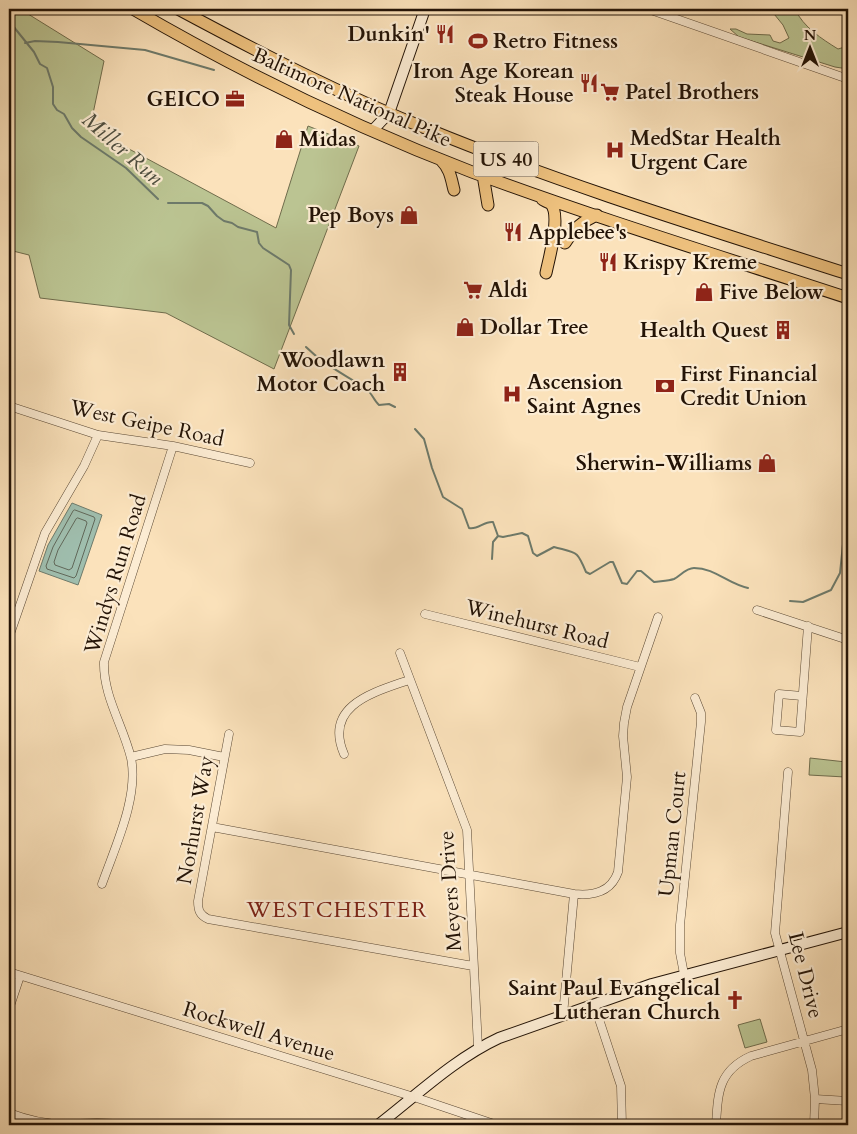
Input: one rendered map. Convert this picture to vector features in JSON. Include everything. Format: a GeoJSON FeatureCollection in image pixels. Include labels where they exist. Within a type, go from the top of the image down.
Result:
{"type":"FeatureCollection","features":[{"type":"Feature","properties":{"kind":"main road","name":"Baltimore National Pike"},"geometry":{"type":"LineString","coordinates":[[133,9],[228,62],[373,130],[478,174],[848,298]]}},
{"type":"Feature","properties":{"kind":"main road","name":"Baltimore National Pike"},"geometry":{"type":"LineString","coordinates":[[178,9],[268,56],[389,113],[468,146],[581,187],[848,274]]}},
{"type":"Feature","properties":{"kind":"main road"},"geometry":{"type":"LineString","coordinates":[[439,158],[450,173],[454,190],[463,178],[478,174],[488,206]]}},
{"type":"Feature","properties":{"kind":"main road"},"geometry":{"type":"LineString","coordinates":[[525,191],[549,203],[555,213],[556,219],[546,273]]}},
{"type":"Feature","properties":{"kind":"main road"},"geometry":{"type":"LineString","coordinates":[[565,243],[576,227],[597,215]]}},
{"type":"Feature","properties":{"kind":"street"},"geometry":{"type":"LineString","coordinates":[[373,130],[389,113],[425,9]]}},
{"type":"Feature","properties":{"kind":"street"},"geometry":{"type":"LineString","coordinates":[[648,9],[848,79]]}},
{"type":"Feature","properties":{"kind":"street","name":"West Geipe Road"},"geometry":{"type":"LineString","coordinates":[[9,406],[98,435],[174,446],[250,464]]}},
{"type":"Feature","properties":{"kind":"street"},"geometry":{"type":"LineString","coordinates":[[9,637],[45,533],[84,466],[98,435]]}},
{"type":"Feature","properties":{"kind":"street","name":"Windys Run Road"},"geometry":{"type":"LineString","coordinates":[[102,884],[131,797],[133,777],[131,757],[108,692],[104,662],[174,446]]}},
{"type":"Feature","properties":{"kind":"street"},"geometry":{"type":"LineString","coordinates":[[757,610],[848,640]]}},
{"type":"Feature","properties":{"kind":"street","name":"Winehurst Road"},"geometry":{"type":"LineString","coordinates":[[425,614],[640,668]]}},
{"type":"Feature","properties":{"kind":"street"},"geometry":{"type":"LineString","coordinates":[[212,827],[574,894],[591,895],[599,893],[611,884],[618,872],[627,777],[623,736],[624,724],[627,707],[658,617]]}},
{"type":"Feature","properties":{"kind":"street"},"geometry":{"type":"LineString","coordinates":[[802,696],[779,694],[776,730],[800,732],[808,626]]}},
{"type":"Feature","properties":{"kind":"street","name":"Meyers Drive"},"geometry":{"type":"LineString","coordinates":[[400,652],[467,830],[478,1047]]}},
{"type":"Feature","properties":{"kind":"street"},"geometry":{"type":"LineString","coordinates":[[344,754],[340,746],[339,732],[344,716],[350,708],[366,696],[409,680]]}},
{"type":"Feature","properties":{"kind":"street","name":"Upman Court"},"geometry":{"type":"LineString","coordinates":[[684,974],[680,953],[680,926],[701,722],[695,698]]}},
{"type":"Feature","properties":{"kind":"street","name":"Norhurst Way"},"geometry":{"type":"LineString","coordinates":[[229,734],[198,901],[199,913],[208,919],[473,966]]}},
{"type":"Feature","properties":{"kind":"street"},"geometry":{"type":"LineString","coordinates":[[131,757],[165,749],[224,757]]}},
{"type":"Feature","properties":{"kind":"street","name":"Lee Drive"},"geometry":{"type":"LineString","coordinates":[[788,772],[775,933],[812,1070],[815,1099],[814,1125]]}},
{"type":"Feature","properties":{"kind":"street"},"geometry":{"type":"LineString","coordinates":[[562,1015],[574,894]]}},
{"type":"Feature","properties":{"kind":"street"},"geometry":{"type":"LineString","coordinates":[[378,1125],[478,1047],[518,1030],[684,974],[848,932]]}},
{"type":"Feature","properties":{"kind":"street","name":"Rockwell Avenue"},"geometry":{"type":"LineString","coordinates":[[9,972],[414,1097],[497,1125]]}},
{"type":"Feature","properties":{"kind":"street"},"geometry":{"type":"LineString","coordinates":[[9,1009],[20,976]]}},
{"type":"Feature","properties":{"kind":"street"},"geometry":{"type":"LineString","coordinates":[[594,1004],[621,1086],[622,1125]]}},
{"type":"Feature","properties":{"kind":"street"},"geometry":{"type":"LineString","coordinates":[[716,1125],[718,1094],[722,1083],[732,1068],[740,1062],[752,1056],[848,1030]]}},
{"type":"Feature","properties":{"kind":"street"},"geometry":{"type":"LineString","coordinates":[[815,1099],[848,1101]]}},
{"type":"Feature","properties":{"kind":"street"},"geometry":{"type":"LineString","coordinates":[[9,1113],[28,1119],[62,1125],[90,1122],[124,1125]]}},
{"type":"Feature","properties":{"kind":"green space"},"geometry":{"type":"Polygon","coordinates":[[[9,9],[20,9],[104,61],[90,128],[276,228],[308,126],[359,146],[274,369],[166,313],[40,298],[29,255],[9,250],[9,9]]]}},
{"type":"Feature","properties":{"kind":"green space"},"geometry":{"type":"Polygon","coordinates":[[[770,9],[795,9],[808,27],[826,41],[838,49],[848,46],[848,69],[835,67],[739,37],[730,29],[736,29],[747,34],[770,35],[773,41],[780,43],[789,38],[783,25],[770,9]]]}},
{"type":"Feature","properties":{"kind":"green space"},"geometry":{"type":"Polygon","coordinates":[[[848,739],[848,811],[845,777],[809,775],[810,758],[846,762],[848,739]]]}},
{"type":"Feature","properties":{"kind":"green space"},"geometry":{"type":"Polygon","coordinates":[[[760,1019],[767,1042],[745,1048],[738,1025],[760,1019]]]}},
{"type":"Feature","properties":{"kind":"water"},"geometry":{"type":"Polygon","coordinates":[[[72,503],[102,515],[78,585],[39,571],[48,545],[72,503]]]}},
{"type":"Feature","properties":{"kind":"waterway","name":"Miller Run"},"geometry":{"type":"LineString","coordinates":[[9,21],[34,52],[40,64],[47,68],[53,87],[53,104],[57,110],[64,114],[72,128],[81,137],[126,168],[158,199]]}},
{"type":"Feature","properties":{"kind":"waterway"},"geometry":{"type":"LineString","coordinates":[[25,43],[35,41],[58,42],[145,50],[214,70]]}},
{"type":"Feature","properties":{"kind":"waterway","name":"Miller Run"},"geometry":{"type":"LineString","coordinates":[[168,203],[202,203],[208,206],[224,221],[257,232],[259,243],[263,248],[289,265],[291,270],[289,325],[294,334]]}},
{"type":"Feature","properties":{"kind":"waterway","name":"Miller Run"},"geometry":{"type":"LineString","coordinates":[[306,347],[327,364],[367,390],[379,405],[389,404],[395,407]]}},
{"type":"Feature","properties":{"kind":"waterway","name":"Miller Run"},"geometry":{"type":"LineString","coordinates":[[415,429],[424,439],[443,497],[462,509],[469,528],[493,522],[498,536],[503,537],[522,533],[528,536],[533,553],[537,556],[554,547],[572,552],[578,556],[586,572],[590,574],[613,562],[622,583],[627,584],[637,571],[641,571],[654,582],[674,579],[694,568],[715,573],[748,588]]}},
{"type":"Feature","properties":{"kind":"waterway","name":"Miller Run"},"geometry":{"type":"LineString","coordinates":[[790,601],[803,602],[831,590],[840,573],[843,544],[848,534]]}},
{"type":"Feature","properties":{"kind":"waterway"},"geometry":{"type":"LineString","coordinates":[[492,559],[493,542],[498,536]]}},
{"type":"Feature","properties":{"kind":"place","name":"Dunkin'"},"geometry":{"type":"Point","coordinates":[445,34]}},
{"type":"Feature","properties":{"kind":"place","name":"Retro Fitness"},"geometry":{"type":"Point","coordinates":[478,41]}},
{"type":"Feature","properties":{"kind":"place","name":"Iron Age Korean Steak House"},"geometry":{"type":"Point","coordinates":[589,83]}},
{"type":"Feature","properties":{"kind":"place","name":"Patel Brothers"},"geometry":{"type":"Point","coordinates":[610,92]}},
{"type":"Feature","properties":{"kind":"place","name":"GEICO"},"geometry":{"type":"Point","coordinates":[235,99]}},
{"type":"Feature","properties":{"kind":"place","name":"Midas"},"geometry":{"type":"Point","coordinates":[284,139]}},
{"type":"Feature","properties":{"kind":"place","name":"MedStar Health Urgent Care"},"geometry":{"type":"Point","coordinates":[615,150]}},
{"type":"Feature","properties":{"kind":"place","name":"Pep Boys"},"geometry":{"type":"Point","coordinates":[409,215]}},
{"type":"Feature","properties":{"kind":"place","name":"Applebee's"},"geometry":{"type":"Point","coordinates":[513,232]}},
{"type":"Feature","properties":{"kind":"place","name":"Krispy Kreme"},"geometry":{"type":"Point","coordinates":[608,262]}},
{"type":"Feature","properties":{"kind":"place","name":"Aldi"},"geometry":{"type":"Point","coordinates":[473,290]}},
{"type":"Feature","properties":{"kind":"place","name":"Five Below"},"geometry":{"type":"Point","coordinates":[704,292]}},
{"type":"Feature","properties":{"kind":"place","name":"Dollar Tree"},"geometry":{"type":"Point","coordinates":[465,327]}},
{"type":"Feature","properties":{"kind":"place","name":"Health Quest"},"geometry":{"type":"Point","coordinates":[783,330]}},
{"type":"Feature","properties":{"kind":"place","name":"Woodlawn Motor Coach"},"geometry":{"type":"Point","coordinates":[400,372]}},
{"type":"Feature","properties":{"kind":"place","name":"First Financial Credit Union"},"geometry":{"type":"Point","coordinates":[665,386]}},
{"type":"Feature","properties":{"kind":"place","name":"Ascension Saint Agnes"},"geometry":{"type":"Point","coordinates":[512,394]}},
{"type":"Feature","properties":{"kind":"place","name":"Sherwin-Williams"},"geometry":{"type":"Point","coordinates":[767,463]}},
{"type":"Feature","properties":{"kind":"place","name":"Saint Paul Evangelical Lutheran Church"},"geometry":{"type":"Point","coordinates":[735,1000]}},
{"type":"Feature","properties":{"kind":"district","name":"WESTCHESTER"},"geometry":{"type":"Point","coordinates":[337,909]}}]}
